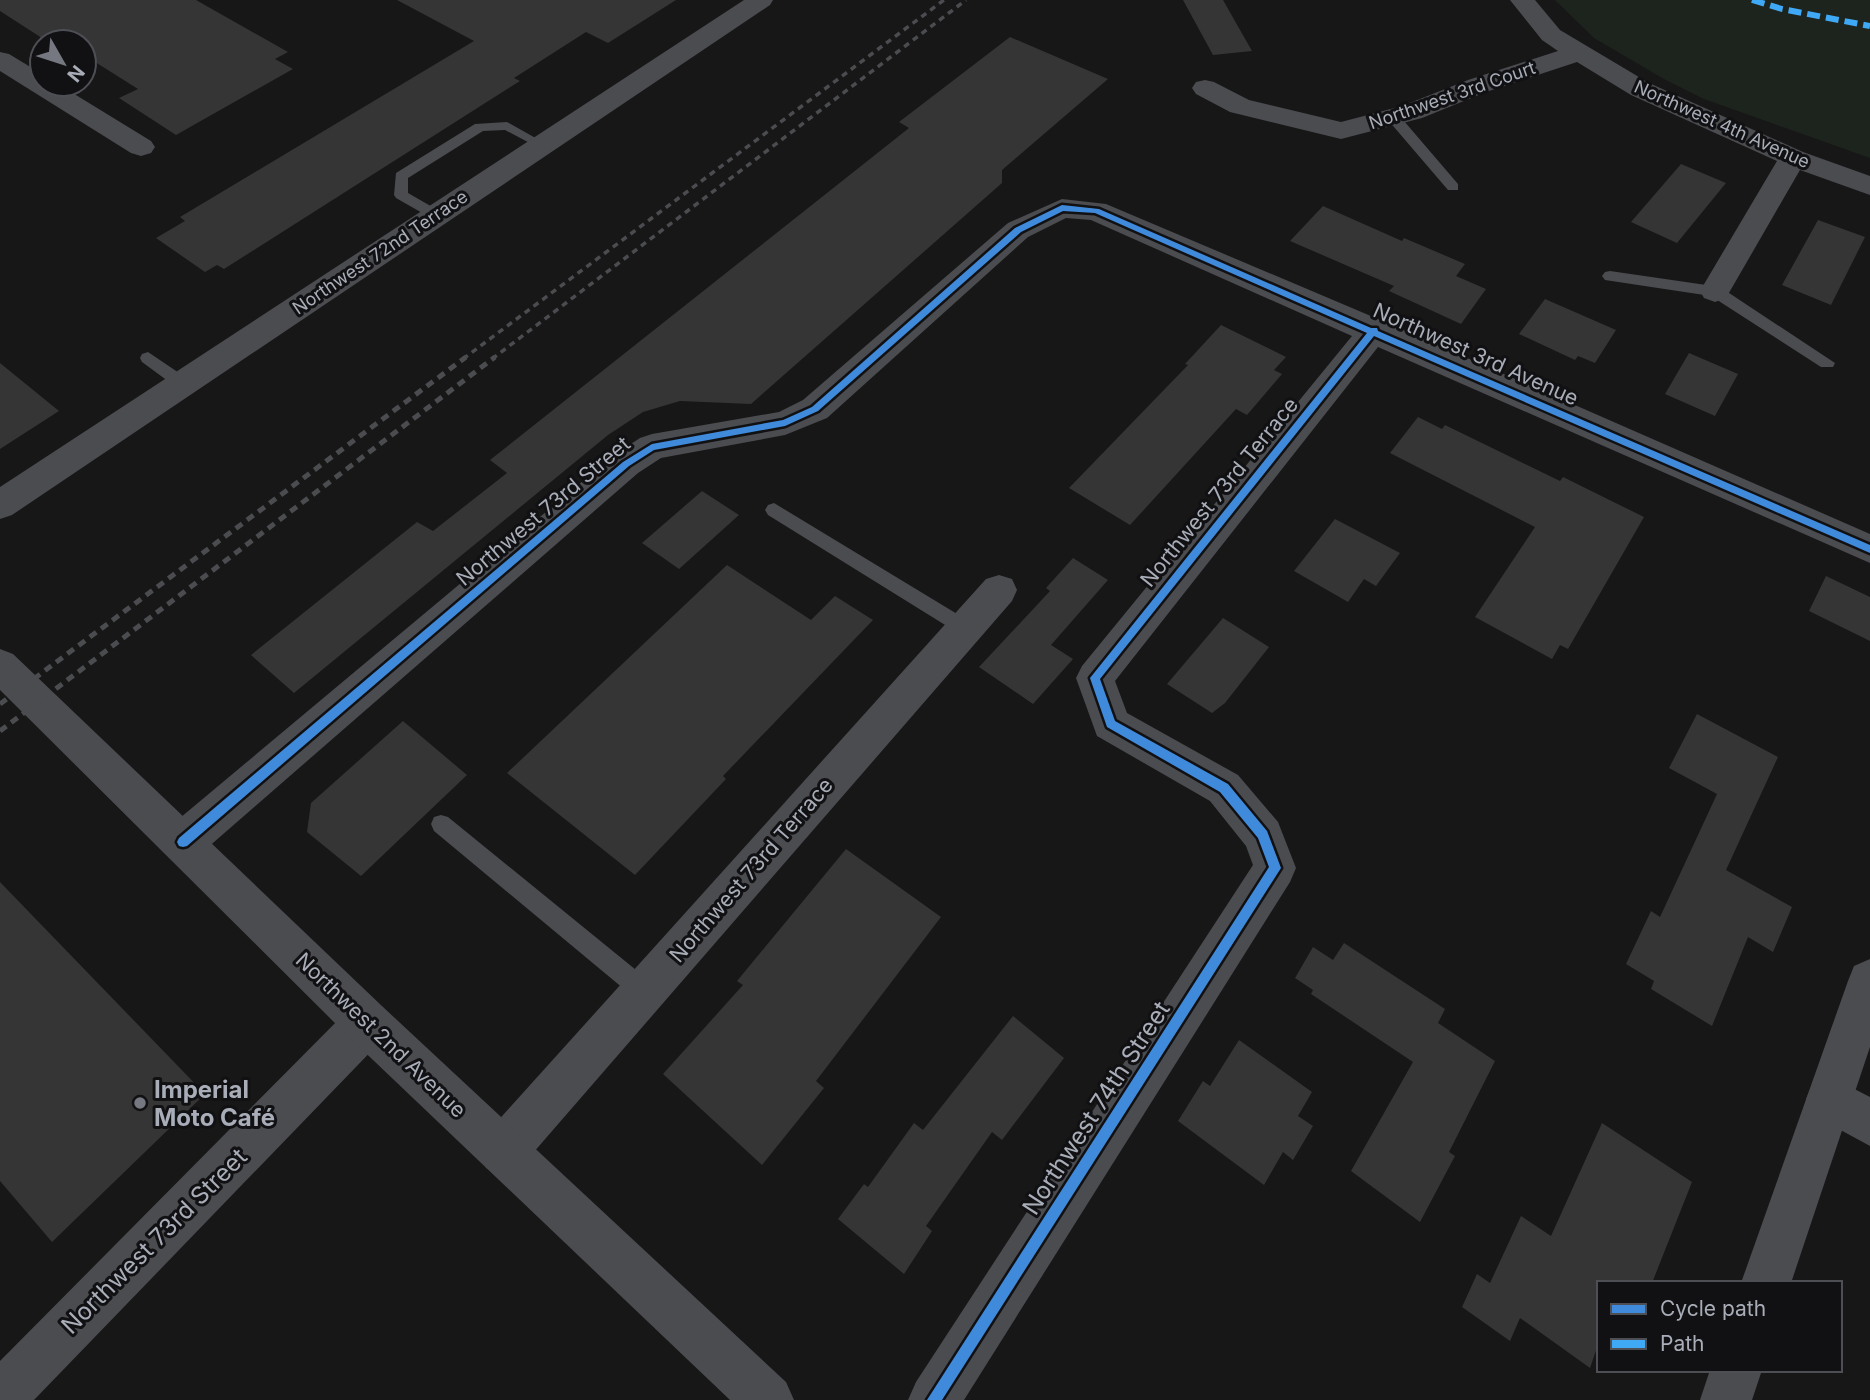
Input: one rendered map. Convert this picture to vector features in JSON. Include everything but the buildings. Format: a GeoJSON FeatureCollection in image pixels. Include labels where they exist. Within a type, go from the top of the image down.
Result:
{"type":"FeatureCollection","features":[{"type":"Feature","properties":{"kind":"street","name":"Northwest 72nd Terrace"},"geometry":{"type":"LineString","coordinates":[[0,505],[761,0]]}},
{"type":"Feature","properties":{"kind":"street","name":"Northwest 4th Avenue"},"geometry":{"type":"LineString","coordinates":[[1521,0],[1551,35],[1640,89],[1793,158],[1870,186]]}},
{"type":"Feature","properties":{"kind":"street","name":"Northwest 3rd Court"},"geometry":{"type":"LineString","coordinates":[[1205,88],[1241,106],[1341,131],[1394,117],[1580,52]]}},
{"type":"Feature","properties":{"kind":"street"},"geometry":{"type":"LineString","coordinates":[[0,60],[141,147]]}},
{"type":"Feature","properties":{"kind":"street"},"geometry":{"type":"LineString","coordinates":[[1714,291],[1793,158]]}},
{"type":"Feature","properties":{"kind":"street","name":"Northwest 3rd Avenue"},"geometry":{"type":"LineString","coordinates":[[1062,208],[1096,211],[1870,549]]}},
{"type":"Feature","properties":{"kind":"street","name":"Northwest 73rd Street"},"geometry":{"type":"LineString","coordinates":[[183,842],[626,464],[652,447],[785,423],[815,409],[1018,230],[1062,208]]}},
{"type":"Feature","properties":{"kind":"street","name":"Northwest 73rd Terrace"},"geometry":{"type":"LineString","coordinates":[[1263,835],[1224,788],[1111,724],[1095,678],[1374,331]]}},
{"type":"Feature","properties":{"kind":"street","name":"Northwest 73rd Terrace"},"geometry":{"type":"LineString","coordinates":[[503,1151],[999,590]]}},
{"type":"Feature","properties":{"kind":"street","name":"Northwest 2nd Avenue"},"geometry":{"type":"LineString","coordinates":[[0,665],[367,1023],[768,1400]]}},
{"type":"Feature","properties":{"kind":"street","name":"Northwest 74th Street"},"geometry":{"type":"LineString","coordinates":[[934,1400],[1275,868],[1263,835]]}},
{"type":"Feature","properties":{"kind":"street"},"geometry":{"type":"LineString","coordinates":[[1767,1281],[1870,981]]}},
{"type":"Feature","properties":{"kind":"street","name":"Northwest 73rd Street"},"geometry":{"type":"LineString","coordinates":[[0,1398],[367,1023]]}},
{"type":"Feature","properties":{"kind":"street"},"geometry":{"type":"LineString","coordinates":[[1829,1099],[1870,1123]]}},
{"type":"Feature","properties":{"kind":"street"},"geometry":{"type":"LineString","coordinates":[[1726,1400],[1735,1372]]}},
{"type":"Feature","properties":{"kind":"lane"},"geometry":{"type":"LineString","coordinates":[[1394,117],[1453,187]]}},
{"type":"Feature","properties":{"kind":"lane"},"geometry":{"type":"LineString","coordinates":[[436,215],[401,195],[401,176],[480,127],[507,126],[541,145]]}},
{"type":"Feature","properties":{"kind":"lane"},"geometry":{"type":"LineString","coordinates":[[1610,276],[1714,291],[1827,363]]}},
{"type":"Feature","properties":{"kind":"lane"},"geometry":{"type":"LineString","coordinates":[[148,358],[181,383]]}},
{"type":"Feature","properties":{"kind":"lane"},"geometry":{"type":"LineString","coordinates":[[774,510],[965,628]]}},
{"type":"Feature","properties":{"kind":"lane"},"geometry":{"type":"LineString","coordinates":[[441,824],[644,991]]}},
{"type":"Feature","properties":{"kind":"shaded area"},"geometry":{"type":"Polygon","coordinates":[[[1555,0],[1870,0],[1870,158],[1704,99],[1664,79],[1594,38],[1555,0]]]}},
{"type":"Feature","properties":{"kind":"railway"},"geometry":{"type":"LineString","coordinates":[[463,359],[944,0]]}},
{"type":"Feature","properties":{"kind":"railway"},"geometry":{"type":"LineString","coordinates":[[492,359],[966,0]]}},
{"type":"Feature","properties":{"kind":"railway"},"geometry":{"type":"LineString","coordinates":[[0,704],[466,357]]}},
{"type":"Feature","properties":{"kind":"railway"},"geometry":{"type":"LineString","coordinates":[[0,731],[495,357]]}},
{"type":"Feature","properties":{"kind":"marked path"},"geometry":{"type":"LineString","coordinates":[[1752,0],[1782,9],[1870,26]]}},
{"type":"Feature","properties":{"kind":"cycle path"},"geometry":{"type":"LineString","coordinates":[[183,842],[626,464],[652,447],[785,423],[815,409],[1018,230],[1062,208],[1096,211],[1870,549]]}},
{"type":"Feature","properties":{"kind":"cycle path"},"geometry":{"type":"LineString","coordinates":[[934,1400],[1275,868],[1263,835],[1224,788],[1111,724],[1095,678],[1374,330]]}},
{"type":"Feature","properties":{"kind":"place","name":"Imperial Moto Café"},"geometry":{"type":"Point","coordinates":[140,1103]}}]}
